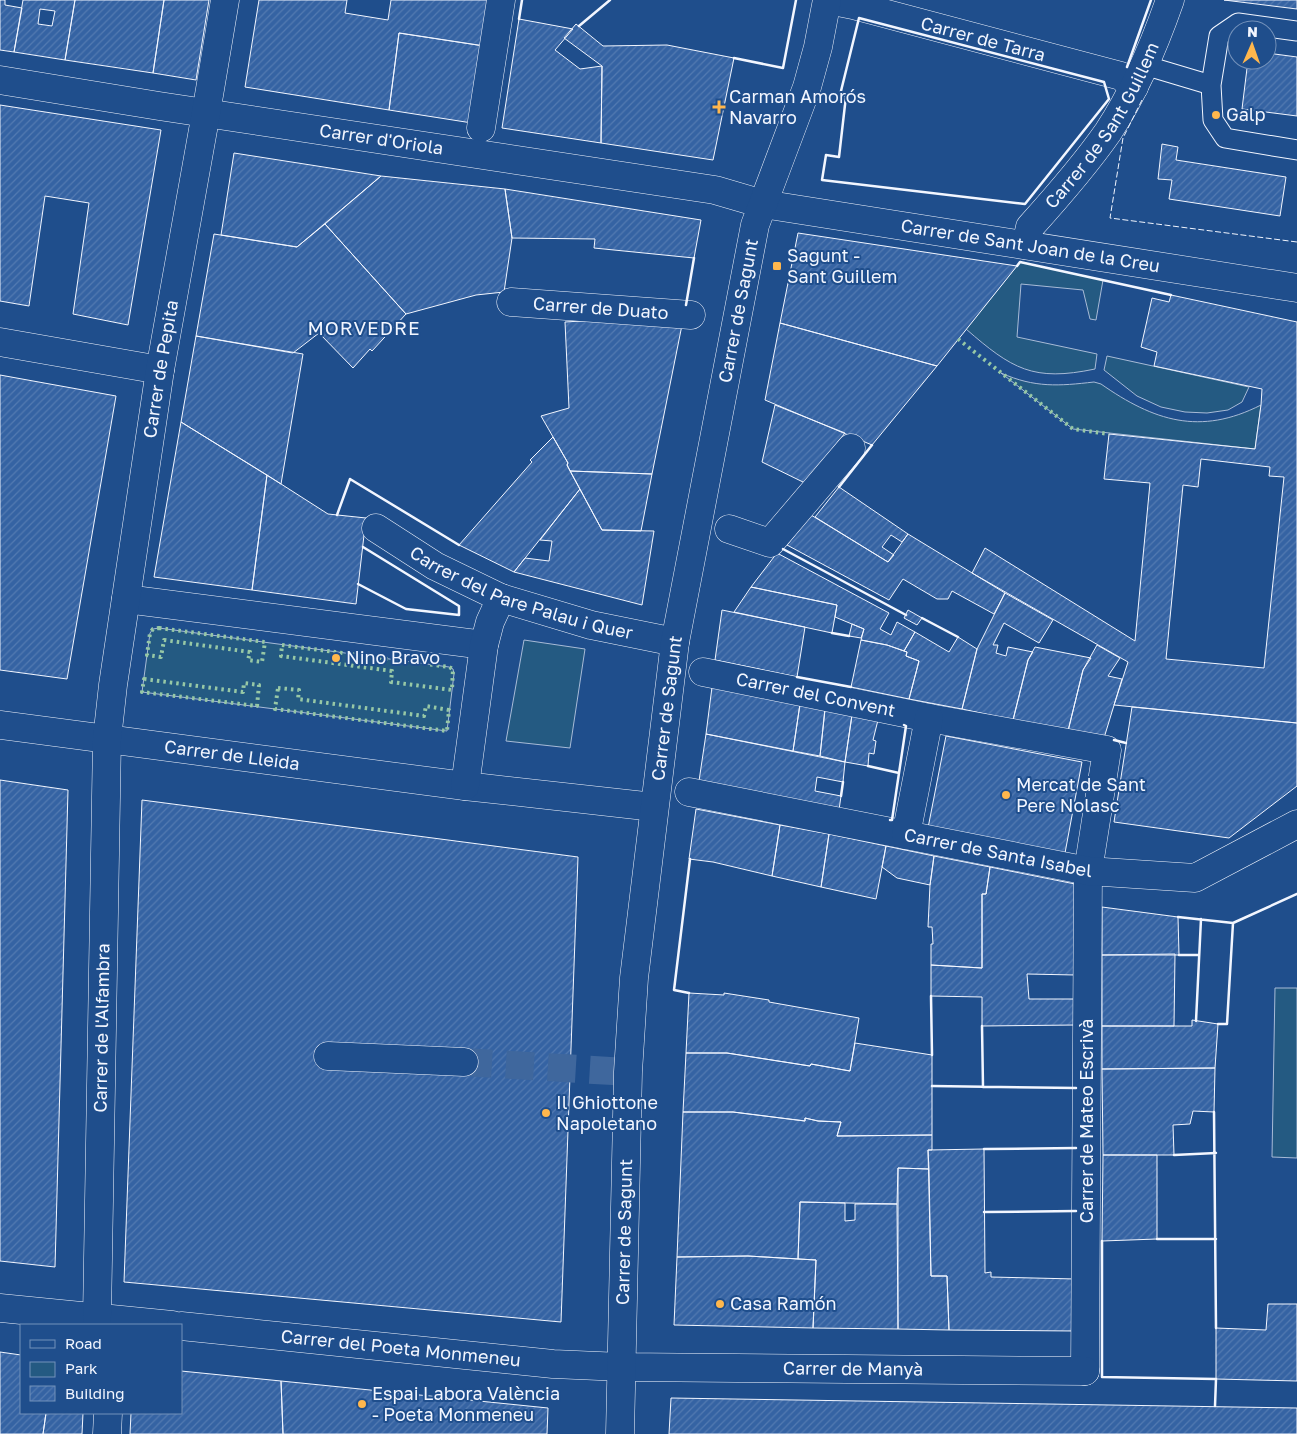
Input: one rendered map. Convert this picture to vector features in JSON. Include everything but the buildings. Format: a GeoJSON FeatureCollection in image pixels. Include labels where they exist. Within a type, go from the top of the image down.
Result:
{"type":"FeatureCollection","features":[{"type":"Feature","properties":{"kind":"street","name":"Carrer de Pepita"},"geometry":{"type":"LineString","coordinates":[[106,739],[160,370],[225,0]]}},
{"type":"Feature","properties":{"kind":"street"},"geometry":{"type":"LineString","coordinates":[[481,128],[501,0]]}},
{"type":"Feature","properties":{"kind":"street","name":"Carrer de Tarra"},"geometry":{"type":"LineString","coordinates":[[828,0],[863,7],[1122,76],[1139,76]]}},
{"type":"Feature","properties":{"kind":"street","name":"Carrer de Sagunt"},"geometry":{"type":"LineString","coordinates":[[620,1434],[628,1072],[634,978],[675,642],[755,225],[807,87],[828,0]]}},
{"type":"Feature","properties":{"kind":"street","name":"Carrer de Sant Guillem"},"geometry":{"type":"LineString","coordinates":[[1026,246],[1030,227],[1108,132],[1139,76],[1155,42],[1170,0]]}},
{"type":"Feature","properties":{"kind":"street","name":"Carrer d'Oriola"},"geometry":{"type":"LineString","coordinates":[[0,80],[715,190],[762,204]]}},
{"type":"Feature","properties":{"kind":"street","name":"Carrer de Sant Joan de la Creu"},"geometry":{"type":"LineString","coordinates":[[762,204],[1297,288]]}},
{"type":"Feature","properties":{"kind":"street","name":"Carrer de Duato"},"geometry":{"type":"LineString","coordinates":[[511,302],[691,315]]}},
{"type":"Feature","properties":{"kind":"street"},"geometry":{"type":"LineString","coordinates":[[0,342],[160,370]]}},
{"type":"Feature","properties":{"kind":"street"},"geometry":{"type":"LineString","coordinates":[[729,529],[770,543],[851,448]]}},
{"type":"Feature","properties":{"kind":"street","name":"Carrer del Pare Palau i Quer"},"geometry":{"type":"LineString","coordinates":[[376,528],[435,566],[501,598],[591,625],[675,642]]}},
{"type":"Feature","properties":{"kind":"street"},"geometry":{"type":"LineString","coordinates":[[465,786],[484,645],[490,622],[501,598]]}},
{"type":"Feature","properties":{"kind":"street"},"geometry":{"type":"LineString","coordinates":[[126,599],[484,645]]}},
{"type":"Feature","properties":{"kind":"street","name":"Carrer del Convent"},"geometry":{"type":"LineString","coordinates":[[703,672],[929,718],[1107,750],[1088,871]]}},
{"type":"Feature","properties":{"kind":"street"},"geometry":{"type":"LineString","coordinates":[[906,835],[929,718]]}},
{"type":"Feature","properties":{"kind":"street","name":"Carrer de Lleida"},"geometry":{"type":"LineString","coordinates":[[0,725],[465,786],[654,807]]}},
{"type":"Feature","properties":{"kind":"street","name":"Carrer de l'Alfambra"},"geometry":{"type":"LineString","coordinates":[[97,1318],[106,739]]}},
{"type":"Feature","properties":{"kind":"street","name":"Carrer de Santa Isabel"},"geometry":{"type":"LineString","coordinates":[[689,792],[1088,871],[1195,878],[1297,824]]}},
{"type":"Feature","properties":{"kind":"street","name":"Carrer de Mateo Escrivà"},"geometry":{"type":"LineString","coordinates":[[1085,1371],[1088,871]]}},
{"type":"Feature","properties":{"kind":"street"},"geometry":{"type":"LineString","coordinates":[[328,1056],[464,1062]]}},
{"type":"Feature","properties":{"kind":"street"},"geometry":{"type":"LineString","coordinates":[[0,1308],[161,1324]]}},
{"type":"Feature","properties":{"kind":"street","name":"Carrer del Poeta Monmeneu"},"geometry":{"type":"LineString","coordinates":[[182,1326],[553,1364],[622,1367]]}},
{"type":"Feature","properties":{"kind":"street","name":"Carrer de Manyà"},"geometry":{"type":"LineString","coordinates":[[622,1367],[1085,1371]]}},
{"type":"Feature","properties":{"kind":"street"},"geometry":{"type":"LineString","coordinates":[[107,1434],[108,1414]]}},
{"type":"Feature","properties":{"kind":"lane"},"geometry":{"type":"LineString","coordinates":[[1297,31],[1238,24],[1218,36],[1210,85],[1213,120],[1225,138],[1297,150]]}},
{"type":"Feature","properties":{"kind":"lane"},"geometry":{"type":"LineString","coordinates":[[1139,76],[1210,85]]}},
{"type":"Feature","properties":{"kind":"green space"},"geometry":{"type":"Polygon","coordinates":[[[1020,262],[1103,280],[1096,320],[1090,319],[1083,290],[1021,284],[1017,337],[1097,354],[1095,369],[1055,374],[1039,373],[1024,369],[997,354],[966,329],[1020,262]]]}},
{"type":"Feature","properties":{"kind":"green space"},"geometry":{"type":"Polygon","coordinates":[[[1107,356],[1249,387],[1242,402],[1228,410],[1207,413],[1185,412],[1161,407],[1137,396],[1104,370],[1107,356]]]}},
{"type":"Feature","properties":{"kind":"green space"},"geometry":{"type":"Polygon","coordinates":[[[1001,373],[1013,378],[1047,385],[1094,382],[1101,384],[1140,407],[1178,420],[1198,422],[1218,420],[1239,415],[1261,405],[1255,449],[1073,429],[1001,373]]]}},
{"type":"Feature","properties":{"kind":"green space"},"geometry":{"type":"Polygon","coordinates":[[[159,628],[449,667],[453,669],[454,674],[447,731],[142,692],[150,633],[153,629],[159,628]]]}},
{"type":"Feature","properties":{"kind":"green space"},"geometry":{"type":"Polygon","coordinates":[[[524,640],[585,649],[570,748],[506,741],[524,640]]]}},
{"type":"Feature","properties":{"kind":"green space"},"geometry":{"type":"Polygon","coordinates":[[[1275,988],[1297,988],[1297,1158],[1272,1157],[1275,988]]]}},
{"type":"Feature","properties":{"kind":"tunnel"},"geometry":{"type":"LineString","coordinates":[[464,1062],[628,1072]]}},
{"type":"Feature","properties":{"kind":"hedge"},"geometry":{"type":"LineString","coordinates":[[958,339],[1073,429],[1109,434]]}},
{"type":"Feature","properties":{"kind":"hedge"},"geometry":{"type":"LineString","coordinates":[[159,628],[265,642],[262,662],[248,660],[250,652],[164,640],[161,657],[147,655],[150,633],[153,629],[159,628]]}},
{"type":"Feature","properties":{"kind":"hedge"},"geometry":{"type":"LineString","coordinates":[[282,645],[449,667],[453,669],[452,690],[391,682],[392,671],[281,656],[282,645]]}},
{"type":"Feature","properties":{"kind":"hedge"},"geometry":{"type":"LineString","coordinates":[[144,679],[243,692],[244,683],[259,685],[257,706],[142,692],[144,679]]}},
{"type":"Feature","properties":{"kind":"hedge"},"geometry":{"type":"LineString","coordinates":[[278,688],[299,690],[298,699],[424,716],[426,706],[449,710],[447,731],[275,709],[278,688]]}},
{"type":"Feature","properties":{"kind":"fence"},"geometry":{"type":"LineString","coordinates":[[1142,100],[1123,138],[1110,218],[1297,242]]}},
{"type":"Feature","properties":{"kind":"wall"},"geometry":{"type":"LineString","coordinates":[[519,19],[522,0]]}},
{"type":"Feature","properties":{"kind":"wall"},"geometry":{"type":"LineString","coordinates":[[579,26],[610,0]]}},
{"type":"Feature","properties":{"kind":"wall"},"geometry":{"type":"LineString","coordinates":[[734,58],[783,68],[796,0]]}},
{"type":"Feature","properties":{"kind":"wall"},"geometry":{"type":"LineString","coordinates":[[1127,67],[1151,0]]}},
{"type":"Feature","properties":{"kind":"wall"},"geometry":{"type":"LineString","coordinates":[[859,18],[1104,82],[1109,99],[1025,204],[822,180],[826,155],[839,157],[846,96],[840,95],[859,18]]}},
{"type":"Feature","properties":{"kind":"wall"},"geometry":{"type":"LineString","coordinates":[[686,305],[694,258]]}},
{"type":"Feature","properties":{"kind":"wall"},"geometry":{"type":"LineString","coordinates":[[1017,266],[1020,262],[1171,295]]}},
{"type":"Feature","properties":{"kind":"wall"},"geometry":{"type":"LineString","coordinates":[[839,487],[872,445]]}},
{"type":"Feature","properties":{"kind":"wall"},"geometry":{"type":"LineString","coordinates":[[337,515],[350,479],[459,545]]}},
{"type":"Feature","properties":{"kind":"wall"},"geometry":{"type":"LineString","coordinates":[[358,584],[406,609],[459,615],[459,606],[363,547]]}},
{"type":"Feature","properties":{"kind":"wall"},"geometry":{"type":"LineString","coordinates":[[783,549],[906,615]]}},
{"type":"Feature","properties":{"kind":"wall"},"geometry":{"type":"LineString","coordinates":[[922,618],[958,637]]}},
{"type":"Feature","properties":{"kind":"wall"},"geometry":{"type":"LineString","coordinates":[[832,633],[849,636]]}},
{"type":"Feature","properties":{"kind":"wall"},"geometry":{"type":"LineString","coordinates":[[797,677],[851,687]]}},
{"type":"Feature","properties":{"kind":"wall"},"geometry":{"type":"LineString","coordinates":[[890,820],[892,820],[906,726],[904,725]]}},
{"type":"Feature","properties":{"kind":"wall"},"geometry":{"type":"LineString","coordinates":[[1114,740],[1126,743]]}},
{"type":"Feature","properties":{"kind":"wall"},"geometry":{"type":"LineString","coordinates":[[868,766],[899,773]]}},
{"type":"Feature","properties":{"kind":"wall"},"geometry":{"type":"LineString","coordinates":[[841,796],[843,782]]}},
{"type":"Feature","properties":{"kind":"wall"},"geometry":{"type":"LineString","coordinates":[[689,993],[674,990],[690,859]]}},
{"type":"Feature","properties":{"kind":"wall"},"geometry":{"type":"LineString","coordinates":[[1233,923],[1297,894]]}},
{"type":"Feature","properties":{"kind":"wall"},"geometry":{"type":"LineString","coordinates":[[1178,917],[1233,923],[1227,1024],[1218,1024]]}},
{"type":"Feature","properties":{"kind":"wall"},"geometry":{"type":"LineString","coordinates":[[1196,1021],[1201,919]]}},
{"type":"Feature","properties":{"kind":"wall"},"geometry":{"type":"LineString","coordinates":[[1179,955],[1199,955]]}},
{"type":"Feature","properties":{"kind":"wall"},"geometry":{"type":"LineString","coordinates":[[931,996],[932,1055]]}},
{"type":"Feature","properties":{"kind":"wall"},"geometry":{"type":"LineString","coordinates":[[982,1026],[983,1087]]}},
{"type":"Feature","properties":{"kind":"wall"},"geometry":{"type":"LineString","coordinates":[[932,1086],[1076,1088]]}},
{"type":"Feature","properties":{"kind":"wall"},"geometry":{"type":"LineString","coordinates":[[1214,1112],[1216,1328]]}},
{"type":"Feature","properties":{"kind":"wall"},"geometry":{"type":"LineString","coordinates":[[984,1149],[1076,1148]]}},
{"type":"Feature","properties":{"kind":"wall"},"geometry":{"type":"LineString","coordinates":[[1174,1155],[1216,1153]]}},
{"type":"Feature","properties":{"kind":"wall"},"geometry":{"type":"LineString","coordinates":[[984,1212],[1076,1211]]}},
{"type":"Feature","properties":{"kind":"wall"},"geometry":{"type":"LineString","coordinates":[[1157,1239],[1216,1239]]}},
{"type":"Feature","properties":{"kind":"wall"},"geometry":{"type":"LineString","coordinates":[[1102,1241],[1102,1377],[1216,1379],[1215,1406]]}},
{"type":"Feature","properties":{"kind":"place","name":"Carman Amorós Navarro"},"geometry":{"type":"Point","coordinates":[719,107]}},
{"type":"Feature","properties":{"kind":"place","name":"Galp"},"geometry":{"type":"Point","coordinates":[1216,115]}},
{"type":"Feature","properties":{"kind":"place","name":"Sagunt - Sant Guillem"},"geometry":{"type":"Point","coordinates":[777,266]}},
{"type":"Feature","properties":{"kind":"place","name":"Nino Bravo"},"geometry":{"type":"Point","coordinates":[336,658]}},
{"type":"Feature","properties":{"kind":"place","name":"Mercat de Sant Pere Nolasc"},"geometry":{"type":"Point","coordinates":[1006,795]}},
{"type":"Feature","properties":{"kind":"place","name":"Il Ghiottone Napoletano"},"geometry":{"type":"Point","coordinates":[546,1113]}},
{"type":"Feature","properties":{"kind":"place","name":"Casa Ramón"},"geometry":{"type":"Point","coordinates":[720,1304]}},
{"type":"Feature","properties":{"kind":"place","name":"Espai Labora València - Poeta Monmeneu"},"geometry":{"type":"Point","coordinates":[362,1404]}},
{"type":"Feature","properties":{"kind":"district","name":"MORVEDRE"},"geometry":{"type":"Point","coordinates":[364,328]}}]}
